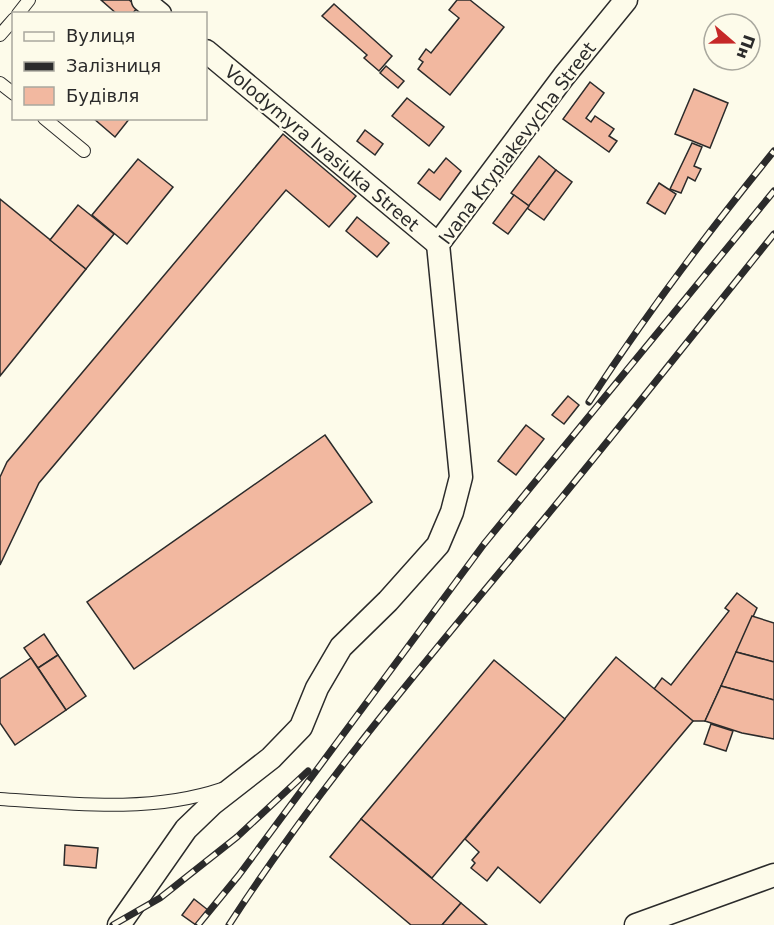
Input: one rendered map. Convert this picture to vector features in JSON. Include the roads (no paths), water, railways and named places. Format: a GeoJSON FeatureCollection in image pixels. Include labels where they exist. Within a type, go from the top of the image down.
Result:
{"type":"FeatureCollection","features":[{"type":"Feature","properties":{"kind":"street"},"geometry":{"type":"LineString","coordinates":[[143,0],[158,12]]}},
{"type":"Feature","properties":{"kind":"street","name":"Ivana Krypiakevycha Street"},"geometry":{"type":"LineString","coordinates":[[119,925],[186,830],[237,784],[271,758],[301,727],[317,688],[341,647],[388,601],[438,545],[452,512],[461,477],[438,244],[564,76],[626,0]]}},
{"type":"Feature","properties":{"kind":"street","name":"Volodymyra Ivasiuka Street"},"geometry":{"type":"LineString","coordinates":[[207,52],[438,244]]}},
{"type":"Feature","properties":{"kind":"street"},"geometry":{"type":"LineString","coordinates":[[636,925],[774,875]]}},
{"type":"Feature","properties":{"kind":"lane"},"geometry":{"type":"LineString","coordinates":[[20,12],[29,0]]}},
{"type":"Feature","properties":{"kind":"lane"},"geometry":{"type":"LineString","coordinates":[[0,35],[12,21]]}},
{"type":"Feature","properties":{"kind":"lane"},"geometry":{"type":"LineString","coordinates":[[0,83],[12,92]]}},
{"type":"Feature","properties":{"kind":"lane"},"geometry":{"type":"LineString","coordinates":[[46,120],[84,151]]}},
{"type":"Feature","properties":{"kind":"lane"},"geometry":{"type":"LineString","coordinates":[[0,800],[134,805],[200,796],[237,784]]}},
{"type":"Feature","properties":{"kind":"railway"},"geometry":{"type":"LineString","coordinates":[[589,402],[678,274],[774,151]]}},
{"type":"Feature","properties":{"kind":"railway"},"geometry":{"type":"LineString","coordinates":[[198,925],[239,875],[484,544],[774,191]]}},
{"type":"Feature","properties":{"kind":"railway"},"geometry":{"type":"LineString","coordinates":[[229,925],[303,817],[383,714],[774,234]]}},
{"type":"Feature","properties":{"kind":"railway"},"geometry":{"type":"LineString","coordinates":[[113,925],[160,898],[237,837],[308,771]]}}]}
